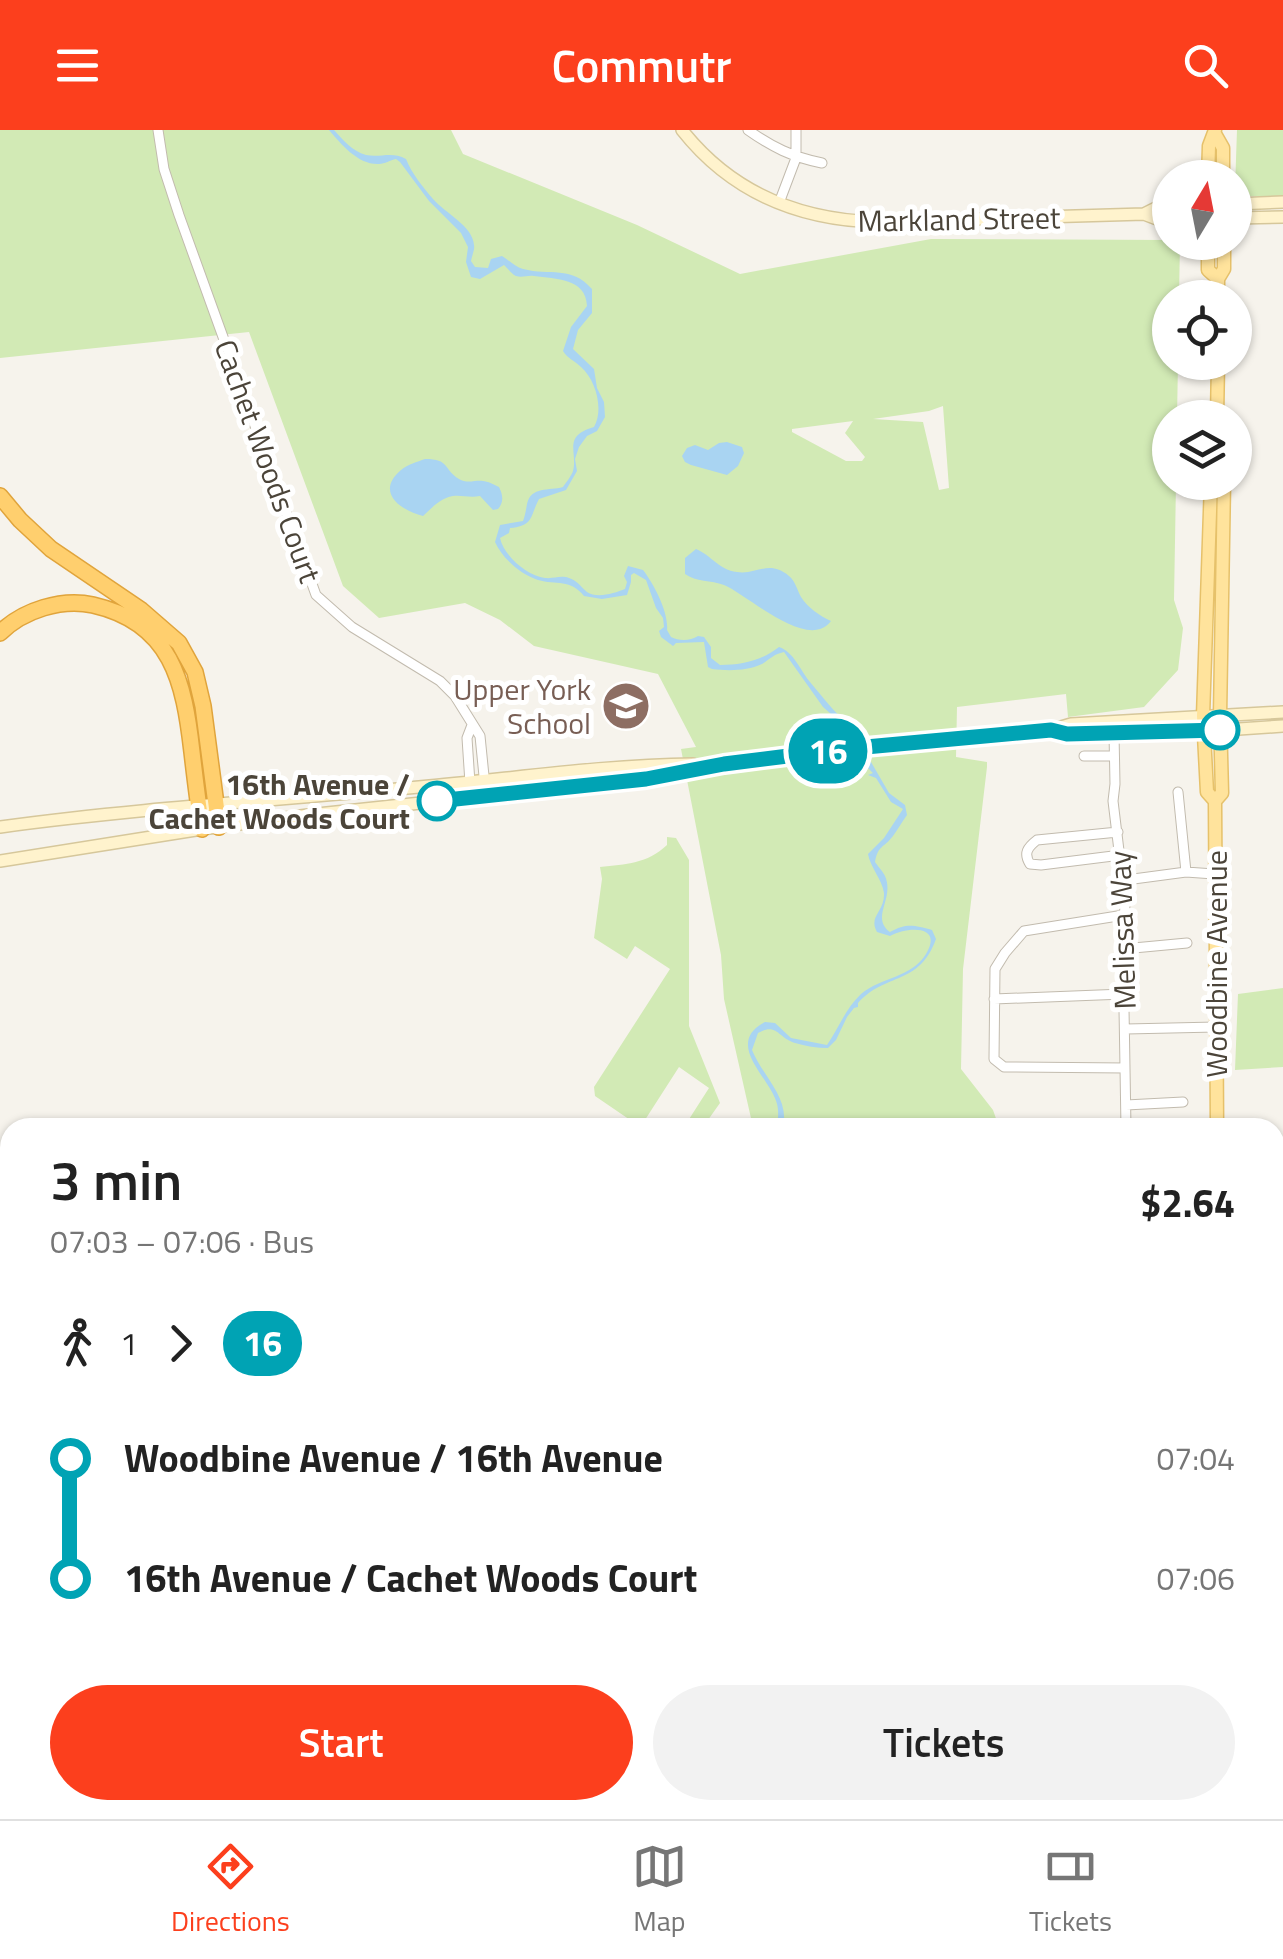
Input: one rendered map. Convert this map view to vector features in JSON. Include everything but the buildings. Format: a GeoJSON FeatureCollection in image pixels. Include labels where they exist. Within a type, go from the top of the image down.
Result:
{"type":"FeatureCollection","features":[{"type":"Feature","properties":{"kind":"highway"},"geometry":{"type":"LineString","coordinates":[[0,496],[51,549],[141,610],[180,643],[195,672],[203,706],[207,804],[202,829]]}},
{"type":"Feature","properties":{"kind":"highway"},"geometry":{"type":"LineString","coordinates":[[0,633],[29,614],[54,605],[82,603],[113,610],[150,632],[178,674],[207,804],[219,827]]}},
{"type":"Feature","properties":{"kind":"main road","name":"Markland Street"},"geometry":{"type":"LineString","coordinates":[[682,130],[720,170],[753,191],[804,213],[829,218],[877,222],[1144,214],[1152,217]]}},
{"type":"Feature","properties":{"kind":"main road"},"geometry":{"type":"LineString","coordinates":[[1209,160],[1209,146],[1216,132]]}},
{"type":"Feature","properties":{"kind":"main road"},"geometry":{"type":"LineString","coordinates":[[1216,132],[1223,160]]}},
{"type":"Feature","properties":{"kind":"main road"},"geometry":{"type":"LineString","coordinates":[[1252,203],[1283,202]]}},
{"type":"Feature","properties":{"kind":"main road","name":"Markland Street"},"geometry":{"type":"LineString","coordinates":[[1144,214],[1152,210]]}},
{"type":"Feature","properties":{"kind":"main road"},"geometry":{"type":"LineString","coordinates":[[1252,217],[1283,216]]}},
{"type":"Feature","properties":{"kind":"main road"},"geometry":{"type":"LineString","coordinates":[[1208,260],[1208,270],[1218,279],[1224,260]]}},
{"type":"Feature","properties":{"kind":"main road","name":"Woodbine Avenue"},"geometry":{"type":"LineString","coordinates":[[1210,500],[1204,732],[1207,792],[1214,802],[1217,1118]]}},
{"type":"Feature","properties":{"kind":"main road","name":"Woodbine Avenue"},"geometry":{"type":"LineString","coordinates":[[1214,802],[1222,792],[1224,500]]}},
{"type":"Feature","properties":{"kind":"main road"},"geometry":{"type":"LineString","coordinates":[[1051,730],[1067,734],[1204,732],[1220,723],[1283,712]]}},
{"type":"Feature","properties":{"kind":"main road"},"geometry":{"type":"LineString","coordinates":[[0,861],[202,829],[646,779],[724,764],[1051,730],[1071,724],[1204,716],[1220,723],[1283,726]]}},
{"type":"Feature","properties":{"kind":"main road"},"geometry":{"type":"LineString","coordinates":[[0,826],[632,765],[724,764]]}},
{"type":"Feature","properties":{"kind":"street","name":"Cachet Woods Court"},"geometry":{"type":"LineString","coordinates":[[158,130],[164,169],[179,215],[316,595],[352,627],[440,682],[454,696],[480,736],[486,796]]}},
{"type":"Feature","properties":{"kind":"street"},"geometry":{"type":"LineString","coordinates":[[748,130],[771,147],[796,158],[822,163]]}},
{"type":"Feature","properties":{"kind":"street"},"geometry":{"type":"LineString","coordinates":[[779,204],[796,158],[796,130]]}},
{"type":"Feature","properties":{"kind":"street"},"geometry":{"type":"LineString","coordinates":[[471,798],[467,738],[472,726]]}},
{"type":"Feature","properties":{"kind":"street","name":"Melissa Way"},"geometry":{"type":"LineString","coordinates":[[1114,734],[1113,801],[1126,880],[1126,1118]]}},
{"type":"Feature","properties":{"kind":"street"},"geometry":{"type":"LineString","coordinates":[[1084,756],[1113,756]]}},
{"type":"Feature","properties":{"kind":"street"},"geometry":{"type":"LineString","coordinates":[[1178,792],[1186,872]]}},
{"type":"Feature","properties":{"kind":"street"},"geometry":{"type":"LineString","coordinates":[[1118,832],[1037,840],[1030,845],[1026,858],[1030,864],[1041,865],[1121,856]]}},
{"type":"Feature","properties":{"kind":"street"},"geometry":{"type":"LineString","coordinates":[[1126,880],[1186,872],[1214,874]]}},
{"type":"Feature","properties":{"kind":"street"},"geometry":{"type":"LineString","coordinates":[[1124,915],[1024,931],[996,969],[994,1059],[1004,1067],[1126,1068]]}},
{"type":"Feature","properties":{"kind":"street"},"geometry":{"type":"LineString","coordinates":[[1123,949],[1187,943]]}},
{"type":"Feature","properties":{"kind":"street"},"geometry":{"type":"LineString","coordinates":[[994,999],[1124,994]]}},
{"type":"Feature","properties":{"kind":"street"},"geometry":{"type":"LineString","coordinates":[[1126,1029],[1216,1027]]}},
{"type":"Feature","properties":{"kind":"street"},"geometry":{"type":"LineString","coordinates":[[1126,1105],[1184,1102]]}},
{"type":"Feature","properties":{"kind":"green space"},"geometry":{"type":"Polygon","coordinates":[[[0,130],[451,130],[463,154],[637,225],[740,274],[931,239],[1152,240],[1152,260],[1180,260],[1179,280],[1152,280],[1152,380],[1178,380],[1177,400],[1152,400],[1152,500],[1176,500],[1174,600],[1183,628],[1178,670],[1144,707],[1068,717],[1066,694],[957,707],[956,757],[987,762],[963,969],[961,1069],[996,1118],[751,1118],[724,999],[721,955],[681,749],[696,747],[658,674],[534,646],[500,620],[465,603],[379,618],[343,586],[249,332],[0,358],[0,130]],[[943,406],[873,419],[923,422],[939,490],[949,488],[943,406]],[[853,421],[792,429],[846,461],[862,461],[865,457],[845,433],[853,421]]]}},
{"type":"Feature","properties":{"kind":"green space"},"geometry":{"type":"Polygon","coordinates":[[[1237,130],[1283,130],[1283,197],[1252,196],[1252,160],[1236,160],[1237,130]]]}},
{"type":"Feature","properties":{"kind":"green space"},"geometry":{"type":"Polygon","coordinates":[[[667,837],[676,838],[689,860],[689,1026],[720,1103],[709,1118],[690,1118],[709,1088],[679,1067],[646,1118],[627,1118],[595,1096],[594,1087],[670,969],[635,946],[627,959],[594,938],[602,879],[600,867],[636,862],[667,845],[667,837]]]}},
{"type":"Feature","properties":{"kind":"green space"},"geometry":{"type":"Polygon","coordinates":[[[1283,988],[1283,1067],[1235,1070],[1238,994],[1283,988]]]}},
{"type":"Feature","properties":{"kind":"water"},"geometry":{"type":"Polygon","coordinates":[[[329,130],[361,153],[406,159],[433,199],[469,232],[475,267],[488,268],[491,259],[502,256],[523,269],[576,277],[592,289],[592,313],[578,330],[573,349],[594,369],[605,417],[597,431],[579,447],[577,471],[566,490],[539,499],[527,522],[510,528],[500,538],[511,558],[531,573],[545,578],[569,578],[596,595],[625,589],[628,566],[643,570],[660,599],[671,637],[704,637],[711,647],[711,658],[720,665],[751,661],[779,647],[784,649],[849,724],[889,793],[905,805],[907,815],[880,849],[875,862],[887,884],[882,920],[890,932],[915,926],[932,930],[936,939],[921,964],[858,1003],[828,1048],[789,1041],[774,1030],[758,1033],[752,1050],[779,1097],[784,1118],[778,1118],[773,1094],[749,1051],[748,1040],[753,1031],[765,1022],[775,1023],[791,1038],[827,1045],[861,994],[912,968],[930,944],[930,937],[921,930],[890,936],[877,932],[875,927],[884,893],[868,854],[903,809],[891,802],[876,778],[868,775],[873,773],[846,727],[823,707],[784,652],[750,668],[712,669],[708,667],[704,642],[673,646],[661,637],[663,618],[646,580],[634,573],[627,595],[602,599],[584,596],[568,585],[532,578],[502,554],[495,542],[500,525],[523,521],[532,494],[563,487],[573,471],[575,440],[594,427],[597,420],[597,396],[591,379],[563,351],[571,327],[587,306],[585,297],[576,285],[560,279],[516,276],[504,265],[480,279],[471,277],[466,262],[468,247],[461,233],[429,201],[400,162],[396,159],[371,163],[351,153],[329,130]]]}},
{"type":"Feature","properties":{"kind":"water"},"geometry":{"type":"Polygon","coordinates":[[[727,442],[742,447],[744,453],[738,466],[727,475],[691,465],[682,456],[695,445],[708,450],[727,442]]]}},
{"type":"Feature","properties":{"kind":"water"},"geometry":{"type":"Polygon","coordinates":[[[425,459],[443,463],[462,480],[485,481],[499,487],[500,506],[493,510],[480,496],[448,497],[423,516],[399,505],[390,493],[394,478],[401,470],[425,459]]]}},
{"type":"Feature","properties":{"kind":"water"},"geometry":{"type":"Polygon","coordinates":[[[696,549],[731,571],[782,571],[807,605],[831,621],[821,629],[793,626],[724,585],[689,577],[685,574],[685,558],[696,549]]]}},
{"type":"Feature","properties":{"kind":"waterway"},"geometry":{"type":"LineString","coordinates":[[0,1624],[0,1631]]}},
{"type":"Feature","properties":{"kind":"bus line","name":"16"},"geometry":{"type":"LineString","coordinates":[[437,801],[646,779],[724,764],[844,749],[1051,730],[1067,734],[1220,730]]}},
{"type":"Feature","properties":{"kind":"place","name":"Upper York School"},"geometry":{"type":"Point","coordinates":[626,706]}},
{"type":"Feature","properties":{"kind":"place","name":"16th Avenue / Cachet Woods Court"},"geometry":{"type":"Point","coordinates":[437,801]}}]}
